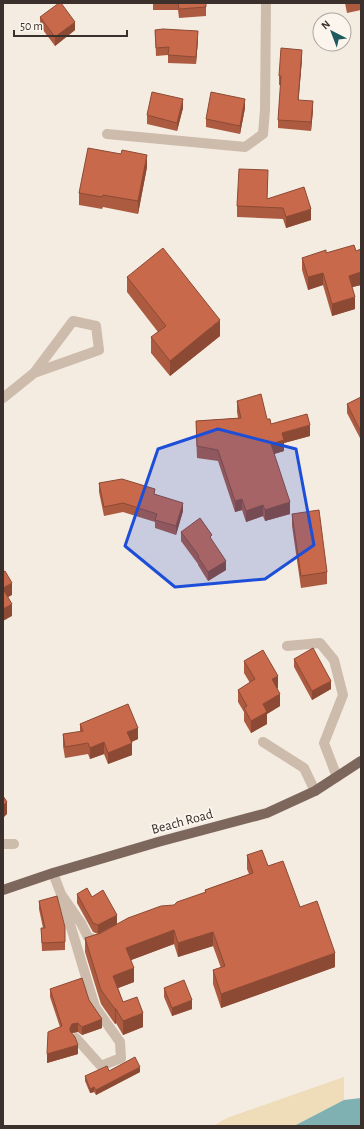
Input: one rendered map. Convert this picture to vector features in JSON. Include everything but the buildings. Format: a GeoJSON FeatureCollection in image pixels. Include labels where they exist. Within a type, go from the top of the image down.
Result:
{"type":"FeatureCollection","features":[{"type":"Feature","properties":{"kind":"main road","name":"Beach Road"},"geometry":{"type":"LineString","coordinates":[[3,890],[158,842],[267,812],[314,791],[361,761]]}},
{"type":"Feature","properties":{"kind":"street"},"geometry":{"type":"LineString","coordinates":[[107,134],[245,147],[263,134],[265,110],[266,3]]}},
{"type":"Feature","properties":{"kind":"street"},"geometry":{"type":"LineString","coordinates":[[3,398],[34,373],[73,321],[96,326],[99,350],[34,373]]}},
{"type":"Feature","properties":{"kind":"street"},"geometry":{"type":"LineString","coordinates":[[287,646],[320,643],[334,660],[343,695],[324,743],[337,777]]}},
{"type":"Feature","properties":{"kind":"street"},"geometry":{"type":"LineString","coordinates":[[263,742],[304,768],[314,791]]}},
{"type":"Feature","properties":{"kind":"street"},"geometry":{"type":"LineString","coordinates":[[3,844],[14,844]]}},
{"type":"Feature","properties":{"kind":"street"},"geometry":{"type":"LineString","coordinates":[[54,873],[95,1007],[120,1042],[121,1058],[101,1066],[76,1038]]}},
{"type":"Feature","properties":{"kind":"street"},"geometry":{"type":"LineString","coordinates":[[60,894],[81,923],[88,937],[98,940],[111,934]]}},
{"type":"Feature","properties":{"kind":"highlighted area"},"geometry":{"type":"Polygon","coordinates":[[[218,429],[296,449],[314,545],[265,579],[175,587],[125,546],[158,449],[218,429]]]}},
{"type":"Feature","properties":{"kind":"sand"},"geometry":{"type":"Polygon","coordinates":[[[344,1077],[344,1100],[294,1126],[213,1126],[227,1118],[344,1077]]]}},
{"type":"Feature","properties":{"kind":"water"},"geometry":{"type":"Polygon","coordinates":[[[361,1098],[361,1126],[294,1126],[344,1100],[361,1098]]]}}]}
